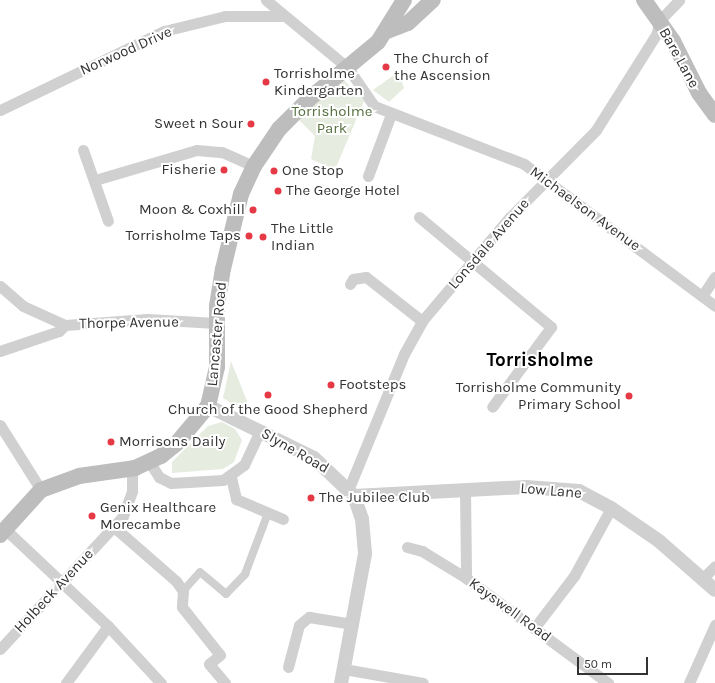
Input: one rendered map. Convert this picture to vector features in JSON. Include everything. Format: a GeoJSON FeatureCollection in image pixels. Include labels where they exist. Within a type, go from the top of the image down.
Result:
{"type":"FeatureCollection","features":[{"type":"Feature","properties":{"kind":"main road","name":"Lancaster Road"},"geometry":{"type":"LineString","coordinates":[[3,532],[41,490],[79,476],[132,469],[150,463],[177,443],[208,406],[217,367],[216,323],[232,223],[254,166],[279,129],[309,99],[348,68],[387,31],[404,0]]}},
{"type":"Feature","properties":{"kind":"main road"},"geometry":{"type":"LineString","coordinates":[[387,31],[408,23],[432,0]]}},
{"type":"Feature","properties":{"kind":"main road","name":"Bare Lane"},"geometry":{"type":"LineString","coordinates":[[644,0],[659,21],[715,115]]}},
{"type":"Feature","properties":{"kind":"street","name":"Michaelson Avenue"},"geometry":{"type":"LineString","coordinates":[[266,0],[348,68],[374,106],[391,114],[524,164],[548,180],[715,306]]}},
{"type":"Feature","properties":{"kind":"street"},"geometry":{"type":"LineString","coordinates":[[659,21],[679,0]]}},
{"type":"Feature","properties":{"kind":"street","name":"Norwood Drive"},"geometry":{"type":"LineString","coordinates":[[0,110],[164,31],[225,16],[284,16]]}},
{"type":"Feature","properties":{"kind":"street","name":"Lonsdale Avenue"},"geometry":{"type":"LineString","coordinates":[[352,492],[404,354],[422,321],[471,263],[596,130],[657,33],[659,21]]}},
{"type":"Feature","properties":{"kind":"street"},"geometry":{"type":"LineString","coordinates":[[368,176],[391,114]]}},
{"type":"Feature","properties":{"kind":"street"},"geometry":{"type":"LineString","coordinates":[[83,150],[95,180],[108,221]]}},
{"type":"Feature","properties":{"kind":"street"},"geometry":{"type":"LineString","coordinates":[[95,180],[197,150],[222,152],[254,166]]}},
{"type":"Feature","properties":{"kind":"street"},"geometry":{"type":"LineString","coordinates":[[420,217],[471,263],[551,327],[492,407]]}},
{"type":"Feature","properties":{"kind":"street"},"geometry":{"type":"LineString","coordinates":[[350,284],[353,279],[366,277],[422,321]]}},
{"type":"Feature","properties":{"kind":"street"},"geometry":{"type":"LineString","coordinates":[[702,296],[715,277]]}},
{"type":"Feature","properties":{"kind":"street"},"geometry":{"type":"LineString","coordinates":[[0,286],[22,306],[65,325]]}},
{"type":"Feature","properties":{"kind":"street","name":"Thorpe Avenue"},"geometry":{"type":"LineString","coordinates":[[0,351],[59,331],[65,325],[146,319],[216,323]]}},
{"type":"Feature","properties":{"kind":"street","name":"Slyne Road"},"geometry":{"type":"LineString","coordinates":[[208,406],[260,430],[314,458],[352,492]]}},
{"type":"Feature","properties":{"kind":"street"},"geometry":{"type":"LineString","coordinates":[[0,425],[41,490]]}},
{"type":"Feature","properties":{"kind":"street"},"geometry":{"type":"LineString","coordinates":[[150,463],[159,477],[171,483],[231,477],[244,465],[260,430]]}},
{"type":"Feature","properties":{"kind":"street","name":"Holbeck Avenue"},"geometry":{"type":"LineString","coordinates":[[0,649],[114,527],[130,500],[132,469]]}},
{"type":"Feature","properties":{"kind":"street"},"geometry":{"type":"LineString","coordinates":[[231,477],[236,499],[283,519]]}},
{"type":"Feature","properties":{"kind":"street","name":"Low Lane"},"geometry":{"type":"LineString","coordinates":[[352,492],[526,488],[579,491],[611,508],[659,541],[715,590]]}},
{"type":"Feature","properties":{"kind":"street"},"geometry":{"type":"LineString","coordinates":[[465,490],[466,578]]}},
{"type":"Feature","properties":{"kind":"street"},"geometry":{"type":"LineString","coordinates":[[352,492],[362,520],[365,545],[343,676],[423,683]]}},
{"type":"Feature","properties":{"kind":"street"},"geometry":{"type":"LineString","coordinates":[[535,627],[574,576],[611,508]]}},
{"type":"Feature","properties":{"kind":"street"},"geometry":{"type":"LineString","coordinates":[[225,683],[209,664],[220,654],[182,607],[183,591],[200,572],[226,594],[245,574],[268,512]]}},
{"type":"Feature","properties":{"kind":"street"},"geometry":{"type":"LineString","coordinates":[[114,527],[176,581],[183,591]]}},
{"type":"Feature","properties":{"kind":"street"},"geometry":{"type":"LineString","coordinates":[[3,532],[62,583],[108,626],[161,683]]}},
{"type":"Feature","properties":{"kind":"street","name":"Kayswell Road"},"geometry":{"type":"LineString","coordinates":[[407,547],[422,551],[466,578],[535,627],[608,683]]}},
{"type":"Feature","properties":{"kind":"street"},"geometry":{"type":"LineString","coordinates":[[702,579],[715,566]]}},
{"type":"Feature","properties":{"kind":"street"},"geometry":{"type":"LineString","coordinates":[[288,667],[299,625],[309,617],[352,624]]}},
{"type":"Feature","properties":{"kind":"street"},"geometry":{"type":"LineString","coordinates":[[689,683],[715,625]]}},
{"type":"Feature","properties":{"kind":"street"},"geometry":{"type":"LineString","coordinates":[[66,683],[108,626]]}},
{"type":"Feature","properties":{"kind":"green space"},"geometry":{"type":"Polygon","coordinates":[[[394,75],[400,77],[404,88],[389,102],[373,90],[394,75]]]}},
{"type":"Feature","properties":{"kind":"green space","name":"Torrisholme Park"},"geometry":{"type":"Polygon","coordinates":[[[343,79],[364,101],[335,170],[311,159],[315,136],[298,119],[343,79]]]}},
{"type":"Feature","properties":{"kind":"green space"},"geometry":{"type":"Polygon","coordinates":[[[231,361],[249,406],[247,413],[223,398],[231,361]]]}},
{"type":"Feature","properties":{"kind":"green space"},"geometry":{"type":"Polygon","coordinates":[[[222,422],[235,429],[242,440],[234,462],[223,469],[172,473],[172,462],[208,426],[222,422]]]}},
{"type":"Feature","properties":{"kind":"place","name":"The Church of the Ascension"},"geometry":{"type":"Point","coordinates":[386,67]}},
{"type":"Feature","properties":{"kind":"place","name":"Torrisholme Kindergarten"},"geometry":{"type":"Point","coordinates":[266,82]}},
{"type":"Feature","properties":{"kind":"place","name":"Sweet n Sour"},"geometry":{"type":"Point","coordinates":[251,124]}},
{"type":"Feature","properties":{"kind":"place","name":"Fisherie"},"geometry":{"type":"Point","coordinates":[224,170]}},
{"type":"Feature","properties":{"kind":"place","name":"One Stop"},"geometry":{"type":"Point","coordinates":[274,171]}},
{"type":"Feature","properties":{"kind":"place","name":"The George Hotel"},"geometry":{"type":"Point","coordinates":[278,191]}},
{"type":"Feature","properties":{"kind":"place","name":"Moon & Coxhill"},"geometry":{"type":"Point","coordinates":[253,210]}},
{"type":"Feature","properties":{"kind":"place","name":"Torrisholme Taps"},"geometry":{"type":"Point","coordinates":[249,236]}},
{"type":"Feature","properties":{"kind":"place","name":"The Little Indian"},"geometry":{"type":"Point","coordinates":[263,237]}},
{"type":"Feature","properties":{"kind":"place","name":"Footsteps"},"geometry":{"type":"Point","coordinates":[331,385]}},
{"type":"Feature","properties":{"kind":"place","name":"Church of the Good Shepherd"},"geometry":{"type":"Point","coordinates":[268,395]}},
{"type":"Feature","properties":{"kind":"place","name":"Torrisholme Community Primary School"},"geometry":{"type":"Point","coordinates":[629,396]}},
{"type":"Feature","properties":{"kind":"place","name":"Morrisons Daily"},"geometry":{"type":"Point","coordinates":[111,442]}},
{"type":"Feature","properties":{"kind":"place","name":"The Jubilee Club"},"geometry":{"type":"Point","coordinates":[311,498]}},
{"type":"Feature","properties":{"kind":"place","name":"Genix Healthcare Morecambe"},"geometry":{"type":"Point","coordinates":[92,516]}},
{"type":"Feature","properties":{"kind":"district","name":"Torrisholme"},"geometry":{"type":"Point","coordinates":[540,361]}}]}
